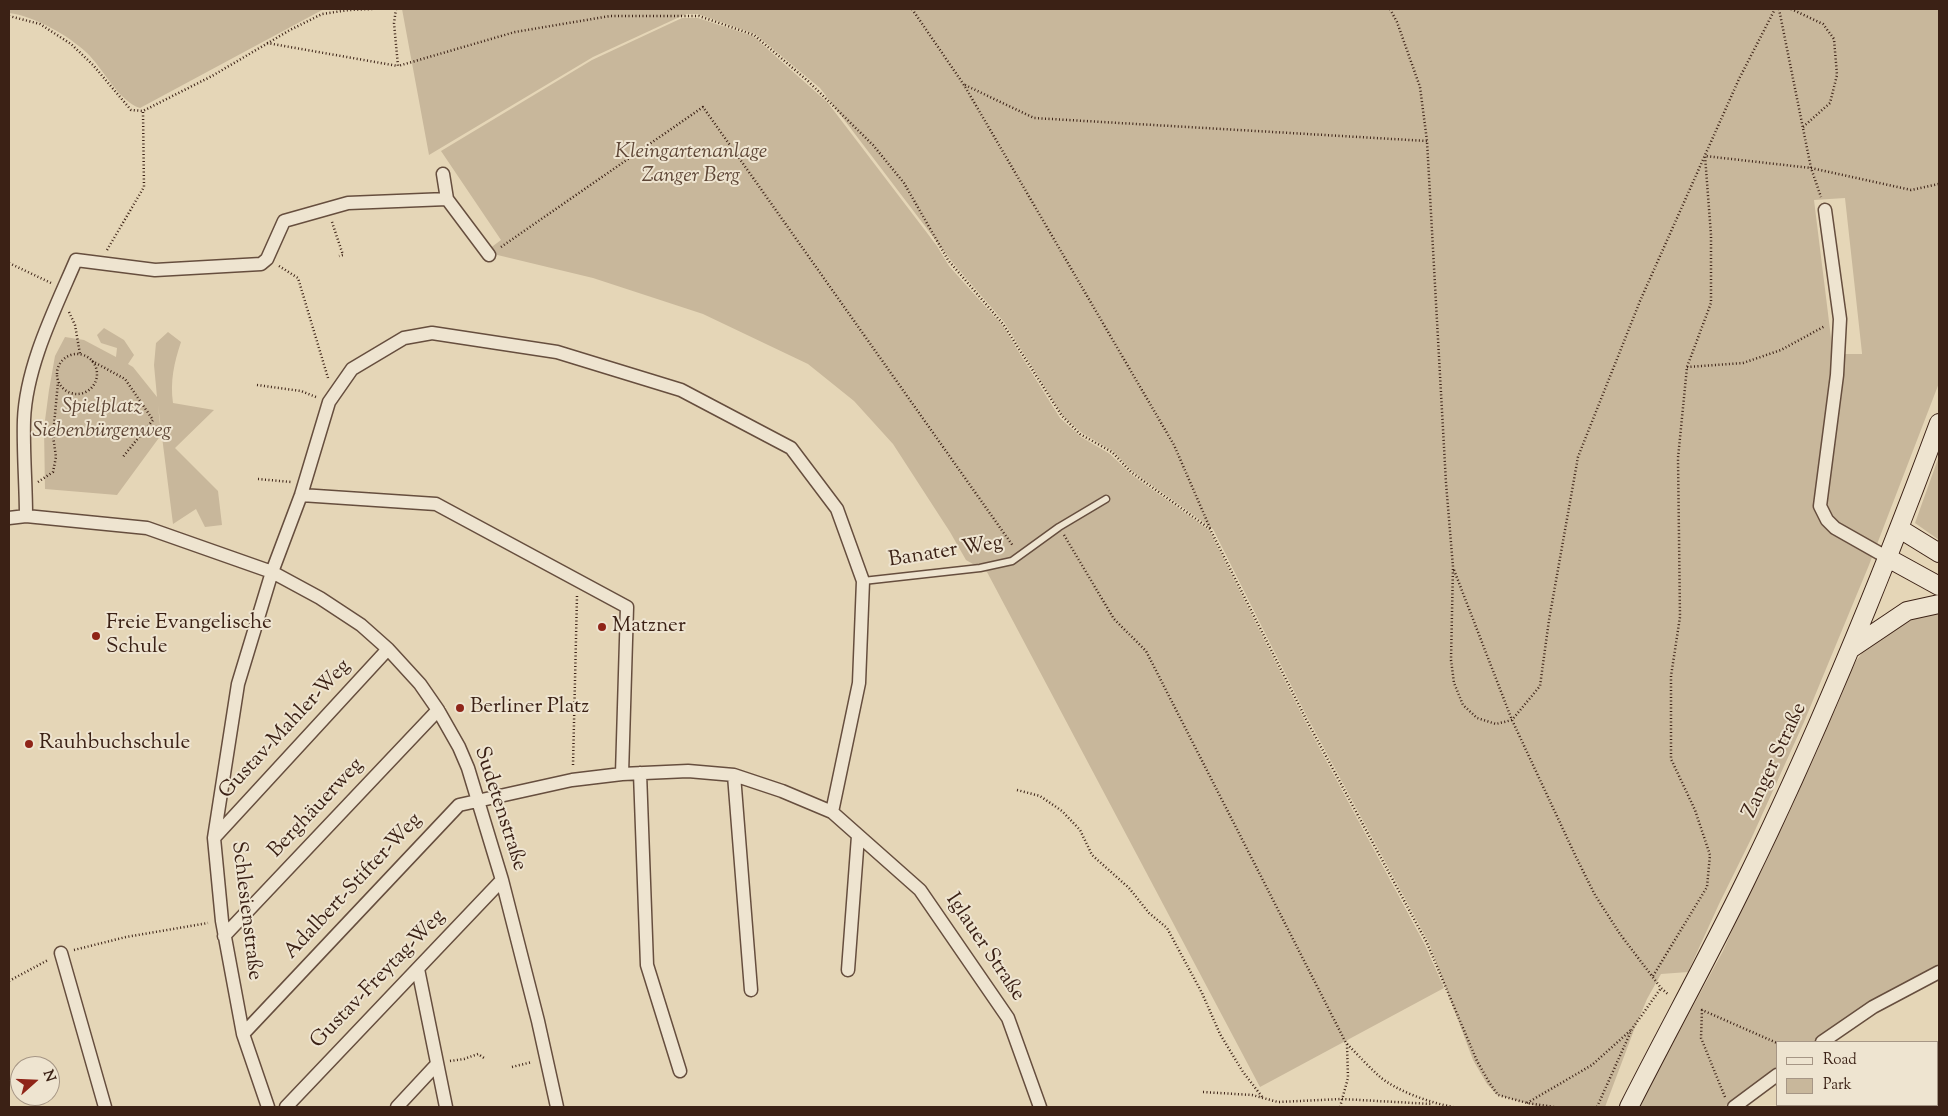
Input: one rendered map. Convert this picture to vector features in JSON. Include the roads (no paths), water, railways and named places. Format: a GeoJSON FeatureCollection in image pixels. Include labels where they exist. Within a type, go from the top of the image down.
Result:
{"type":"FeatureCollection","features":[{"type":"Feature","properties":{"kind":"street"},"geometry":{"type":"LineString","coordinates":[[443,174],[447,198],[489,255]]}},
{"type":"Feature","properties":{"kind":"street"},"geometry":{"type":"LineString","coordinates":[[26,516],[24,418],[32,374],[76,260],[155,270],[261,264],[267,259],[284,221],[348,203],[447,198]]}},
{"type":"Feature","properties":{"kind":"street"},"geometry":{"type":"LineString","coordinates":[[1825,210],[1840,319],[1837,375],[1820,506],[1827,520],[1835,528],[1939,586]]}},
{"type":"Feature","properties":{"kind":"street","name":"Schlesienstraße"},"geometry":{"type":"LineString","coordinates":[[268,1107],[243,1034],[224,936],[214,838],[238,684],[272,572],[303,489],[331,398],[352,370],[404,338],[432,333],[557,352],[681,390],[791,448],[837,509],[863,581]]}},
{"type":"Feature","properties":{"kind":"street","name":"Zanger Straße"},"geometry":{"type":"LineString","coordinates":[[1628,1107],[1745,882],[1852,648],[1900,529],[1939,423]]}},
{"type":"Feature","properties":{"kind":"street"},"geometry":{"type":"LineString","coordinates":[[303,489],[436,504],[627,607],[622,774]]}},
{"type":"Feature","properties":{"kind":"street","name":"Sudetenstraße"},"geometry":{"type":"LineString","coordinates":[[9,518],[26,516],[147,528],[272,572],[320,598],[361,625],[388,649],[420,684],[438,710],[459,747],[479,800],[502,880],[557,1107]]}},
{"type":"Feature","properties":{"kind":"street"},"geometry":{"type":"LineString","coordinates":[[1900,529],[1939,553]]}},
{"type":"Feature","properties":{"kind":"street"},"geometry":{"type":"LineString","coordinates":[[832,812],[860,683],[863,581]]}},
{"type":"Feature","properties":{"kind":"street"},"geometry":{"type":"LineString","coordinates":[[1852,648],[1907,611],[1939,604]]}},
{"type":"Feature","properties":{"kind":"street","name":"Gustav-Mahler-Weg"},"geometry":{"type":"LineString","coordinates":[[214,838],[388,649]]}},
{"type":"Feature","properties":{"kind":"street","name":"Berghäuerweg"},"geometry":{"type":"LineString","coordinates":[[224,936],[438,710]]}},
{"type":"Feature","properties":{"kind":"street","name":"Iglauer Straße"},"geometry":{"type":"LineString","coordinates":[[479,800],[572,780],[622,774],[688,770],[734,775],[782,791],[832,812],[920,890],[1008,1018],[1040,1107]]}},
{"type":"Feature","properties":{"kind":"street"},"geometry":{"type":"LineString","coordinates":[[640,773],[647,965],[680,1071]]}},
{"type":"Feature","properties":{"kind":"street"},"geometry":{"type":"LineString","coordinates":[[734,775],[751,990]]}},
{"type":"Feature","properties":{"kind":"street","name":"Adalbert-Stifter-Weg"},"geometry":{"type":"LineString","coordinates":[[243,1034],[459,805],[479,800]]}},
{"type":"Feature","properties":{"kind":"street"},"geometry":{"type":"LineString","coordinates":[[848,970],[858,836]]}},
{"type":"Feature","properties":{"kind":"street","name":"Gustav-Freytag-Weg"},"geometry":{"type":"LineString","coordinates":[[286,1107],[502,880]]}},
{"type":"Feature","properties":{"kind":"street"},"geometry":{"type":"LineString","coordinates":[[61,953],[105,1107]]}},
{"type":"Feature","properties":{"kind":"street"},"geometry":{"type":"LineString","coordinates":[[418,969],[446,1107]]}},
{"type":"Feature","properties":{"kind":"street"},"geometry":{"type":"LineString","coordinates":[[1823,1041],[1873,1007],[1939,972]]}},
{"type":"Feature","properties":{"kind":"street"},"geometry":{"type":"LineString","coordinates":[[397,1107],[437,1065]]}},
{"type":"Feature","properties":{"kind":"street"},"geometry":{"type":"LineString","coordinates":[[1730,1103],[1776,1076]]}},
{"type":"Feature","properties":{"kind":"lane","name":"Banater Weg"},"geometry":{"type":"LineString","coordinates":[[863,581],[980,568],[1012,561],[1059,527],[1106,499]]}},
{"type":"Feature","properties":{"kind":"place","name":"Matzner"},"geometry":{"type":"Point","coordinates":[602,627]}},
{"type":"Feature","properties":{"kind":"place","name":"Freie Evangelische Schule"},"geometry":{"type":"Point","coordinates":[96,636]}},
{"type":"Feature","properties":{"kind":"place","name":"Berliner Platz"},"geometry":{"type":"Point","coordinates":[460,708]}},
{"type":"Feature","properties":{"kind":"place","name":"Rauhbuchschule"},"geometry":{"type":"Point","coordinates":[29,744]}},
{"type":"Feature","properties":{"kind":"park label","name":"Kleingartenanlage Zanger Berg"},"geometry":{"type":"Point","coordinates":[691,165]}},
{"type":"Feature","properties":{"kind":"park label","name":"Spielplatz Siebenbürgenweg"},"geometry":{"type":"Point","coordinates":[102,420]}}]}
